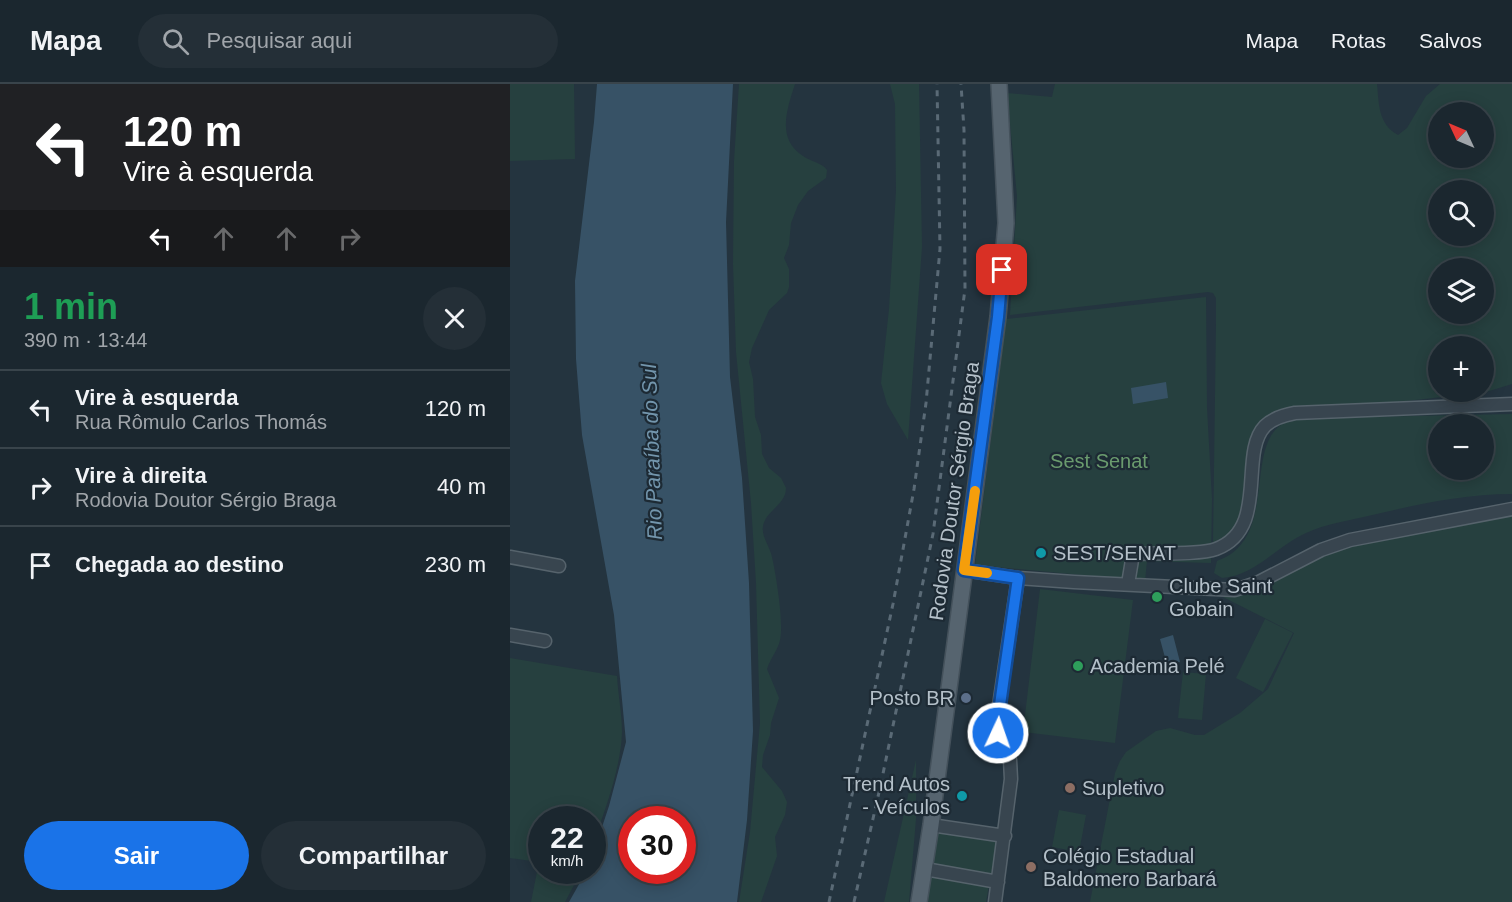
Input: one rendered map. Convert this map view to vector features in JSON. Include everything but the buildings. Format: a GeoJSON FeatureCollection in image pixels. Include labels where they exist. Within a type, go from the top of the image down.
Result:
{"type":"FeatureCollection","features":[{"type":"Feature","properties":{"kind":"main road","name":"Rodovia Doutor Sérgio Braga"},"geometry":{"type":"LineString","coordinates":[[919,902],[998,317],[1006,223],[999,84]]}},
{"type":"Feature","properties":{"kind":"street"},"geometry":{"type":"LineString","coordinates":[[1128,584],[1132,557],[1209,551],[1223,546],[1232,538],[1240,529],[1246,514],[1258,440],[1266,426],[1282,416],[1295,413],[1512,404]]}},
{"type":"Feature","properties":{"kind":"street"},"geometry":{"type":"LineString","coordinates":[[964,570],[1018,578],[1235,590],[1259,582],[1321,550],[1350,540],[1512,508]]}},
{"type":"Feature","properties":{"kind":"street"},"geometry":{"type":"LineString","coordinates":[[510,557],[559,566]]}},
{"type":"Feature","properties":{"kind":"street"},"geometry":{"type":"LineString","coordinates":[[995,902],[1005,836],[1011,770],[1008,752],[998,733],[998,719],[1018,578]]}},
{"type":"Feature","properties":{"kind":"street"},"geometry":{"type":"LineString","coordinates":[[510,635],[544,641]]}},
{"type":"Feature","properties":{"kind":"street"},"geometry":{"type":"LineString","coordinates":[[931,825],[1005,836]]}},
{"type":"Feature","properties":{"kind":"street"},"geometry":{"type":"LineString","coordinates":[[925,869],[998,882]]}},
{"type":"Feature","properties":{"kind":"green space"},"geometry":{"type":"Polygon","coordinates":[[[510,84],[574,84],[575,159],[510,161],[510,84]]]}},
{"type":"Feature","properties":{"kind":"green space"},"geometry":{"type":"Polygon","coordinates":[[[739,84],[795,84],[787,113],[786,132],[789,141],[803,156],[827,170],[826,178],[808,191],[798,205],[791,223],[789,245],[784,258],[789,269],[789,287],[787,293],[769,310],[752,348],[749,362],[762,454],[769,468],[781,478],[786,488],[783,499],[765,520],[763,526],[764,538],[774,565],[781,632],[779,644],[767,669],[779,698],[763,755],[762,767],[782,791],[787,802],[785,815],[775,837],[777,856],[761,902],[739,902],[750,832],[760,723],[756,583],[751,503],[736,352],[733,264],[734,161],[739,84]]]}},
{"type":"Feature","properties":{"kind":"green space"},"geometry":{"type":"Polygon","coordinates":[[[890,84],[919,84],[922,247],[908,440],[887,404],[881,383],[889,309],[896,191],[895,104],[890,84]]]}},
{"type":"Feature","properties":{"kind":"green space"},"geometry":{"type":"Polygon","coordinates":[[[1055,84],[1377,84],[1383,119],[1398,135],[1407,128],[1426,96],[1440,84],[1512,84],[1512,384],[1494,390],[1494,336],[1428,336],[1428,399],[1265,420],[1252,479],[1238,524],[1226,538],[1213,543],[1216,298],[1213,293],[1208,292],[1010,315],[1017,196],[1007,93],[1052,97],[1055,84]]]}},
{"type":"Feature","properties":{"kind":"green space","name":"Sest Senat"},"geometry":{"type":"Polygon","coordinates":[[[1206,297],[1207,408],[1212,499],[1211,563],[1147,561],[1145,581],[975,565],[1006,319],[1206,297]]]}},
{"type":"Feature","properties":{"kind":"green space"},"geometry":{"type":"Polygon","coordinates":[[[1494,414],[1512,414],[1512,494],[1439,501],[1328,525],[1296,538],[1245,572],[1222,578],[1214,573],[1217,561],[1235,551],[1248,535],[1258,499],[1267,445],[1274,431],[1286,422],[1428,416],[1428,480],[1494,480],[1494,414]]]}},
{"type":"Feature","properties":{"kind":"green space"},"geometry":{"type":"Polygon","coordinates":[[[1512,513],[1512,902],[1090,902],[1115,773],[1126,752],[1156,731],[1170,728],[1195,735],[1204,735],[1240,713],[1268,689],[1294,633],[1223,597],[1239,595],[1326,550],[1512,513]]]}},
{"type":"Feature","properties":{"kind":"green space","name":"Academia Pelé"},"geometry":{"type":"Polygon","coordinates":[[[1040,589],[1133,600],[1115,743],[1023,732],[1040,589]]]}},
{"type":"Feature","properties":{"kind":"green space"},"geometry":{"type":"Polygon","coordinates":[[[1265,619],[1293,633],[1263,692],[1236,678],[1265,619]]]}},
{"type":"Feature","properties":{"kind":"green space"},"geometry":{"type":"Polygon","coordinates":[[[510,658],[617,676],[622,725],[621,746],[606,806],[528,806],[528,860],[510,858],[510,658]]]}},
{"type":"Feature","properties":{"kind":"green space"},"geometry":{"type":"Polygon","coordinates":[[[1183,672],[1206,674],[1202,720],[1178,718],[1183,672]]]}},
{"type":"Feature","properties":{"kind":"green space"},"geometry":{"type":"Polygon","coordinates":[[[916,760],[916,819],[909,902],[884,902],[916,760]]]}},
{"type":"Feature","properties":{"kind":"green space"},"geometry":{"type":"Polygon","coordinates":[[[1059,810],[1086,815],[1079,852],[1052,847],[1059,810]]]}},
{"type":"Feature","properties":{"kind":"green space"},"geometry":{"type":"Polygon","coordinates":[[[938,830],[1002,839],[993,877],[930,867],[938,830]]]}},
{"type":"Feature","properties":{"kind":"green space"},"geometry":{"type":"Polygon","coordinates":[[[930,876],[989,885],[986,902],[926,902],[930,876]]]}},
{"type":"Feature","properties":{"kind":"green space"},"geometry":{"type":"Polygon","coordinates":[[[535,884],[575,884],[565,902],[531,902],[535,884]]]}},
{"type":"Feature","properties":{"kind":"water","name":"Rio Paraíba do Sul"},"geometry":{"type":"Polygon","coordinates":[[[597,84],[733,84],[726,222],[730,377],[742,478],[749,583],[753,731],[747,820],[737,902],[569,902],[579,884],[606,884],[606,815],[626,742],[614,615],[582,435],[576,359],[575,281],[597,84]]]}},
{"type":"Feature","properties":{"kind":"water"},"geometry":{"type":"Polygon","coordinates":[[[1166,382],[1168,398],[1133,404],[1131,388],[1166,382]]]}},
{"type":"Feature","properties":{"kind":"water"},"geometry":{"type":"Polygon","coordinates":[[[1173,635],[1180,662],[1167,665],[1160,639],[1173,635]]]}},
{"type":"Feature","properties":{"kind":"railway"},"geometry":{"type":"LineString","coordinates":[[829,902],[893,604],[914,489],[926,403],[940,249],[937,84]]}},
{"type":"Feature","properties":{"kind":"railway"},"geometry":{"type":"LineString","coordinates":[[854,902],[933,534],[965,289],[964,130],[961,84]]}},
{"type":"Feature","properties":{"kind":"slow traffic"},"geometry":{"type":"LineString","coordinates":[[975,491],[964,570],[987,573]]}},
{"type":"Feature","properties":{"kind":"place","name":"SEST/SENAT"},"geometry":{"type":"Point","coordinates":[1041,553]}},
{"type":"Feature","properties":{"kind":"place","name":"Clube Saint Gobain"},"geometry":{"type":"Point","coordinates":[1157,597]}},
{"type":"Feature","properties":{"kind":"place","name":"Academia Pelé"},"geometry":{"type":"Point","coordinates":[1078,666]}},
{"type":"Feature","properties":{"kind":"place","name":"Posto BR"},"geometry":{"type":"Point","coordinates":[966,698]}},
{"type":"Feature","properties":{"kind":"place","name":"Supletivo"},"geometry":{"type":"Point","coordinates":[1070,788]}},
{"type":"Feature","properties":{"kind":"place","name":"Trend Autos - Veículos"},"geometry":{"type":"Point","coordinates":[962,796]}},
{"type":"Feature","properties":{"kind":"place","name":"Colégio Estadual Baldomero Barbará"},"geometry":{"type":"Point","coordinates":[1031,867]}},
{"type":"Feature","properties":{"kind":"route"},"geometry":{"type":"LineString","coordinates":[[998,733],[1018,578],[964,570],[998,317],[1002,270]]}}]}
